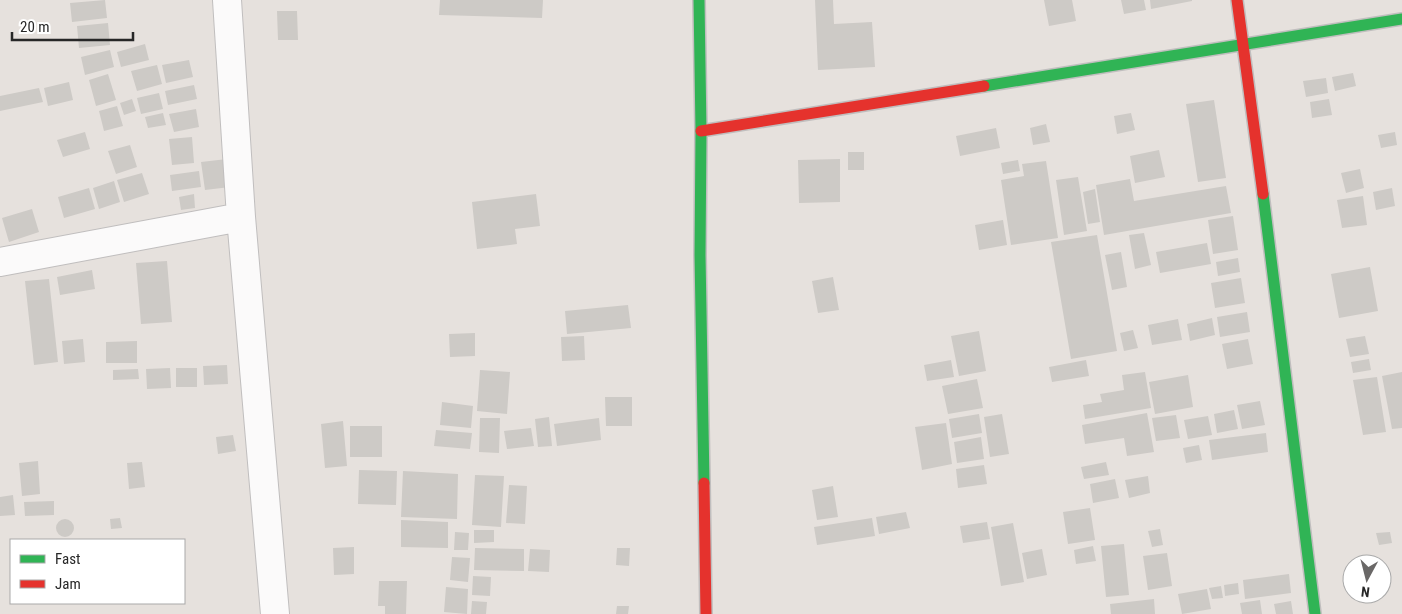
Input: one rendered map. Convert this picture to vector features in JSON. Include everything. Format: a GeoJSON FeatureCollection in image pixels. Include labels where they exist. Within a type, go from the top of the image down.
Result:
{"type":"FeatureCollection","features":[{"type":"Feature","properties":{"kind":"street"},"geometry":{"type":"LineString","coordinates":[[227,0],[241,217],[275,614]]}},
{"type":"Feature","properties":{"kind":"street"},"geometry":{"type":"LineString","coordinates":[[700,0],[702,131],[700,255],[706,614]]}},
{"type":"Feature","properties":{"kind":"street"},"geometry":{"type":"LineString","coordinates":[[1237,0],[1315,614]]}},
{"type":"Feature","properties":{"kind":"street"},"geometry":{"type":"LineString","coordinates":[[702,131],[1402,19]]}},
{"type":"Feature","properties":{"kind":"street"},"geometry":{"type":"LineString","coordinates":[[0,262],[241,217]]}},
{"type":"Feature","properties":{"kind":"building"},"geometry":{"type":"Polygon","coordinates":[[[105,0],[107,18],[72,22],[70,3],[105,0]]]}},
{"type":"Feature","properties":{"kind":"building"},"geometry":{"type":"Polygon","coordinates":[[[440,0],[543,0],[542,18],[439,15],[440,0]]]}},
{"type":"Feature","properties":{"kind":"building"},"geometry":{"type":"Polygon","coordinates":[[[815,0],[833,0],[834,24],[872,22],[875,67],[818,70],[815,0]]]}},
{"type":"Feature","properties":{"kind":"building"},"geometry":{"type":"Polygon","coordinates":[[[1044,0],[1072,0],[1076,21],[1049,26],[1044,0]]]}},
{"type":"Feature","properties":{"kind":"building"},"geometry":{"type":"Polygon","coordinates":[[[1121,0],[1144,0],[1146,10],[1124,14],[1121,0]]]}},
{"type":"Feature","properties":{"kind":"building"},"geometry":{"type":"Polygon","coordinates":[[[1150,0],[1192,0],[1192,1],[1151,9],[1150,0]]]}},
{"type":"Feature","properties":{"kind":"building"},"geometry":{"type":"Polygon","coordinates":[[[277,11],[297,11],[298,40],[278,40],[277,11]]]}},
{"type":"Feature","properties":{"kind":"building"},"geometry":{"type":"Polygon","coordinates":[[[108,23],[110,45],[79,48],[77,26],[108,23]]]}},
{"type":"Feature","properties":{"kind":"building"},"geometry":{"type":"Polygon","coordinates":[[[145,44],[149,60],[121,67],[117,52],[145,44]]]}},
{"type":"Feature","properties":{"kind":"building"},"geometry":{"type":"Polygon","coordinates":[[[110,50],[114,67],[85,75],[81,57],[110,50]]]}},
{"type":"Feature","properties":{"kind":"building"},"geometry":{"type":"Polygon","coordinates":[[[189,60],[193,77],[166,83],[162,65],[189,60]]]}},
{"type":"Feature","properties":{"kind":"building"},"geometry":{"type":"Polygon","coordinates":[[[157,65],[162,84],[137,91],[131,71],[157,65]]]}},
{"type":"Feature","properties":{"kind":"building"},"geometry":{"type":"Polygon","coordinates":[[[1353,73],[1356,86],[1335,91],[1332,77],[1353,73]]]}},
{"type":"Feature","properties":{"kind":"building"},"geometry":{"type":"Polygon","coordinates":[[[108,74],[116,100],[96,106],[89,80],[108,74]]]}},
{"type":"Feature","properties":{"kind":"building"},"geometry":{"type":"Polygon","coordinates":[[[1326,78],[1328,93],[1306,97],[1303,81],[1326,78]]]}},
{"type":"Feature","properties":{"kind":"building"},"geometry":{"type":"Polygon","coordinates":[[[69,82],[73,100],[48,106],[44,88],[69,82]]]}},
{"type":"Feature","properties":{"kind":"building"},"geometry":{"type":"Polygon","coordinates":[[[194,85],[197,99],[168,105],[165,91],[194,85]]]}},
{"type":"Feature","properties":{"kind":"building"},"geometry":{"type":"Polygon","coordinates":[[[39,88],[43,102],[0,111],[0,96],[39,88]]]}},
{"type":"Feature","properties":{"kind":"building"},"geometry":{"type":"Polygon","coordinates":[[[159,93],[163,109],[141,114],[137,98],[159,93]]]}},
{"type":"Feature","properties":{"kind":"building"},"geometry":{"type":"Polygon","coordinates":[[[132,99],[136,111],[124,115],[120,103],[132,99]]]}},
{"type":"Feature","properties":{"kind":"building"},"geometry":{"type":"Polygon","coordinates":[[[1329,99],[1332,115],[1312,118],[1310,102],[1329,99]]]}},
{"type":"Feature","properties":{"kind":"building"},"geometry":{"type":"Polygon","coordinates":[[[1214,100],[1226,178],[1198,182],[1186,104],[1214,100]]]}},
{"type":"Feature","properties":{"kind":"building"},"geometry":{"type":"Polygon","coordinates":[[[117,106],[123,126],[104,131],[99,111],[117,106]]]}},
{"type":"Feature","properties":{"kind":"building"},"geometry":{"type":"Polygon","coordinates":[[[196,109],[199,127],[174,132],[169,114],[196,109]]]}},
{"type":"Feature","properties":{"kind":"building"},"geometry":{"type":"Polygon","coordinates":[[[163,113],[166,125],[148,128],[145,117],[163,113]]]}},
{"type":"Feature","properties":{"kind":"building"},"geometry":{"type":"Polygon","coordinates":[[[1131,113],[1135,130],[1117,134],[1114,116],[1131,113]]]}},
{"type":"Feature","properties":{"kind":"building"},"geometry":{"type":"Polygon","coordinates":[[[1046,124],[1050,142],[1033,145],[1030,128],[1046,124]]]}},
{"type":"Feature","properties":{"kind":"building"},"geometry":{"type":"Polygon","coordinates":[[[996,128],[1000,148],[960,156],[956,136],[996,128]]]}},
{"type":"Feature","properties":{"kind":"building"},"geometry":{"type":"Polygon","coordinates":[[[85,132],[90,149],[63,157],[57,140],[85,132]]]}},
{"type":"Feature","properties":{"kind":"building"},"geometry":{"type":"Polygon","coordinates":[[[1395,132],[1397,145],[1381,148],[1378,135],[1395,132]]]}},
{"type":"Feature","properties":{"kind":"building"},"geometry":{"type":"Polygon","coordinates":[[[192,137],[194,163],[172,165],[169,139],[192,137]]]}},
{"type":"Feature","properties":{"kind":"building"},"geometry":{"type":"Polygon","coordinates":[[[130,145],[137,167],[116,174],[108,151],[130,145]]]}},
{"type":"Feature","properties":{"kind":"building"},"geometry":{"type":"Polygon","coordinates":[[[1159,150],[1165,177],[1135,183],[1130,156],[1159,150]]]}},
{"type":"Feature","properties":{"kind":"building"},"geometry":{"type":"Polygon","coordinates":[[[848,152],[864,152],[864,170],[848,170],[848,152]]]}},
{"type":"Feature","properties":{"kind":"building"},"geometry":{"type":"Polygon","coordinates":[[[227,159],[230,187],[205,190],[201,162],[227,159]]]}},
{"type":"Feature","properties":{"kind":"building"},"geometry":{"type":"Polygon","coordinates":[[[840,159],[840,202],[799,203],[798,160],[840,159]]]}},
{"type":"Feature","properties":{"kind":"building"},"geometry":{"type":"Polygon","coordinates":[[[1018,160],[1020,171],[1003,174],[1001,163],[1018,160]]]}},
{"type":"Feature","properties":{"kind":"building"},"geometry":{"type":"Polygon","coordinates":[[[1046,161],[1058,238],[1011,245],[1001,180],[1024,176],[1022,164],[1046,161]]]}},
{"type":"Feature","properties":{"kind":"building"},"geometry":{"type":"Polygon","coordinates":[[[1360,169],[1364,188],[1346,193],[1341,173],[1360,169]]]}},
{"type":"Feature","properties":{"kind":"building"},"geometry":{"type":"Polygon","coordinates":[[[199,171],[201,187],[172,191],[170,175],[199,171]]]}},
{"type":"Feature","properties":{"kind":"building"},"geometry":{"type":"Polygon","coordinates":[[[142,173],[149,194],[124,202],[117,180],[142,173]]]}},
{"type":"Feature","properties":{"kind":"building"},"geometry":{"type":"Polygon","coordinates":[[[1078,177],[1087,231],[1064,235],[1056,180],[1078,177]]]}},
{"type":"Feature","properties":{"kind":"building"},"geometry":{"type":"Polygon","coordinates":[[[1130,179],[1134,201],[1226,186],[1231,213],[1104,235],[1096,185],[1130,179]]]}},
{"type":"Feature","properties":{"kind":"building"},"geometry":{"type":"Polygon","coordinates":[[[114,181],[120,202],[99,209],[93,188],[114,181]]]}},
{"type":"Feature","properties":{"kind":"building"},"geometry":{"type":"Polygon","coordinates":[[[89,188],[95,209],[64,218],[58,197],[89,188]]]}},
{"type":"Feature","properties":{"kind":"building"},"geometry":{"type":"Polygon","coordinates":[[[1392,188],[1395,206],[1376,210],[1373,192],[1392,188]]]}},
{"type":"Feature","properties":{"kind":"building"},"geometry":{"type":"Polygon","coordinates":[[[1095,189],[1100,222],[1088,224],[1083,192],[1095,189]]]}},
{"type":"Feature","properties":{"kind":"building"},"geometry":{"type":"Polygon","coordinates":[[[194,194],[195,208],[181,210],[179,197],[194,194]]]}},
{"type":"Feature","properties":{"kind":"building"},"geometry":{"type":"Polygon","coordinates":[[[536,194],[540,226],[515,229],[517,244],[477,249],[472,202],[536,194]]]}},
{"type":"Feature","properties":{"kind":"building"},"geometry":{"type":"Polygon","coordinates":[[[1363,196],[1367,225],[1342,228],[1337,200],[1363,196]]]}},
{"type":"Feature","properties":{"kind":"building"},"geometry":{"type":"Polygon","coordinates":[[[32,209],[39,232],[9,242],[2,218],[32,209]]]}},
{"type":"Feature","properties":{"kind":"building"},"geometry":{"type":"Polygon","coordinates":[[[1233,216],[1238,250],[1213,254],[1208,220],[1233,216]]]}},
{"type":"Feature","properties":{"kind":"building"},"geometry":{"type":"Polygon","coordinates":[[[1003,220],[1007,245],[979,250],[975,225],[1003,220]]]}},
{"type":"Feature","properties":{"kind":"building"},"geometry":{"type":"Polygon","coordinates":[[[1144,233],[1151,265],[1135,269],[1129,235],[1144,233]]]}},
{"type":"Feature","properties":{"kind":"building"},"geometry":{"type":"Polygon","coordinates":[[[1097,235],[1117,351],[1071,359],[1051,242],[1097,235]]]}},
{"type":"Feature","properties":{"kind":"building"},"geometry":{"type":"Polygon","coordinates":[[[1207,243],[1211,264],[1160,273],[1156,252],[1207,243]]]}},
{"type":"Feature","properties":{"kind":"building"},"geometry":{"type":"Polygon","coordinates":[[[1121,252],[1127,287],[1112,290],[1105,255],[1121,252]]]}},
{"type":"Feature","properties":{"kind":"building"},"geometry":{"type":"Polygon","coordinates":[[[1238,258],[1240,272],[1218,276],[1216,262],[1238,258]]]}},
{"type":"Feature","properties":{"kind":"building"},"geometry":{"type":"Polygon","coordinates":[[[167,261],[172,322],[141,324],[136,263],[167,261]]]}},
{"type":"Feature","properties":{"kind":"building"},"geometry":{"type":"Polygon","coordinates":[[[1370,267],[1378,311],[1339,318],[1331,274],[1370,267]]]}},
{"type":"Feature","properties":{"kind":"building"},"geometry":{"type":"Polygon","coordinates":[[[92,270],[95,289],[60,295],[57,277],[92,270]]]}},
{"type":"Feature","properties":{"kind":"building"},"geometry":{"type":"Polygon","coordinates":[[[833,277],[839,310],[818,313],[812,281],[833,277]]]}},
{"type":"Feature","properties":{"kind":"building"},"geometry":{"type":"Polygon","coordinates":[[[1241,278],[1245,303],[1215,308],[1211,283],[1241,278]]]}},
{"type":"Feature","properties":{"kind":"building"},"geometry":{"type":"Polygon","coordinates":[[[49,279],[58,362],[34,365],[25,281],[49,279]]]}},
{"type":"Feature","properties":{"kind":"building"},"geometry":{"type":"Polygon","coordinates":[[[628,305],[631,328],[567,334],[565,311],[628,305]]]}},
{"type":"Feature","properties":{"kind":"building"},"geometry":{"type":"Polygon","coordinates":[[[1247,312],[1250,332],[1220,337],[1217,317],[1247,312]]]}},
{"type":"Feature","properties":{"kind":"building"},"geometry":{"type":"Polygon","coordinates":[[[1212,318],[1215,335],[1190,341],[1187,324],[1212,318]]]}},
{"type":"Feature","properties":{"kind":"building"},"geometry":{"type":"Polygon","coordinates":[[[1178,319],[1182,340],[1152,345],[1148,325],[1178,319]]]}},
{"type":"Feature","properties":{"kind":"building"},"geometry":{"type":"Polygon","coordinates":[[[1133,330],[1138,348],[1124,351],[1120,333],[1133,330]]]}},
{"type":"Feature","properties":{"kind":"building"},"geometry":{"type":"Polygon","coordinates":[[[979,331],[986,371],[959,376],[951,336],[979,331]]]}},
{"type":"Feature","properties":{"kind":"building"},"geometry":{"type":"Polygon","coordinates":[[[475,333],[475,356],[450,357],[449,334],[475,333]]]}},
{"type":"Feature","properties":{"kind":"building"},"geometry":{"type":"Polygon","coordinates":[[[584,336],[585,360],[562,361],[561,337],[584,336]]]}},
{"type":"Feature","properties":{"kind":"building"},"geometry":{"type":"Polygon","coordinates":[[[1365,336],[1369,354],[1350,357],[1346,339],[1365,336]]]}},
{"type":"Feature","properties":{"kind":"building"},"geometry":{"type":"Polygon","coordinates":[[[83,339],[85,362],[64,364],[62,341],[83,339]]]}},
{"type":"Feature","properties":{"kind":"building"},"geometry":{"type":"Polygon","coordinates":[[[1248,339],[1253,364],[1227,369],[1222,344],[1248,339]]]}},
{"type":"Feature","properties":{"kind":"building"},"geometry":{"type":"Polygon","coordinates":[[[137,341],[137,363],[106,363],[106,342],[137,341]]]}},
{"type":"Feature","properties":{"kind":"building"},"geometry":{"type":"Polygon","coordinates":[[[1369,359],[1371,370],[1353,373],[1351,362],[1369,359]]]}},
{"type":"Feature","properties":{"kind":"building"},"geometry":{"type":"Polygon","coordinates":[[[951,360],[954,377],[927,381],[924,365],[951,360]]]}},
{"type":"Feature","properties":{"kind":"building"},"geometry":{"type":"Polygon","coordinates":[[[1086,360],[1089,376],[1052,382],[1049,367],[1086,360]]]}},
{"type":"Feature","properties":{"kind":"building"},"geometry":{"type":"Polygon","coordinates":[[[227,365],[228,384],[204,385],[203,366],[227,365]]]}},
{"type":"Feature","properties":{"kind":"building"},"geometry":{"type":"Polygon","coordinates":[[[170,368],[171,388],[147,389],[146,369],[170,368]]]}},
{"type":"Feature","properties":{"kind":"building"},"geometry":{"type":"Polygon","coordinates":[[[176,368],[197,368],[197,387],[176,387],[176,368]]]}},
{"type":"Feature","properties":{"kind":"building"},"geometry":{"type":"Polygon","coordinates":[[[138,369],[139,379],[113,380],[113,370],[138,369]]]}},
{"type":"Feature","properties":{"kind":"building"},"geometry":{"type":"Polygon","coordinates":[[[480,370],[510,372],[507,414],[477,411],[480,370]]]}},
{"type":"Feature","properties":{"kind":"building"},"geometry":{"type":"Polygon","coordinates":[[[1145,372],[1151,408],[1085,419],[1083,405],[1102,402],[1100,394],[1124,390],[1122,375],[1145,372]]]}},
{"type":"Feature","properties":{"kind":"building"},"geometry":{"type":"Polygon","coordinates":[[[1402,372],[1402,428],[1392,429],[1382,376],[1402,372]]]}},
{"type":"Feature","properties":{"kind":"building"},"geometry":{"type":"Polygon","coordinates":[[[1188,375],[1193,407],[1155,414],[1149,382],[1188,375]]]}},
{"type":"Feature","properties":{"kind":"building"},"geometry":{"type":"Polygon","coordinates":[[[1377,377],[1386,432],[1363,435],[1353,380],[1377,377]]]}},
{"type":"Feature","properties":{"kind":"building"},"geometry":{"type":"Polygon","coordinates":[[[977,379],[983,408],[948,414],[942,386],[977,379]]]}},
{"type":"Feature","properties":{"kind":"building"},"geometry":{"type":"Polygon","coordinates":[[[605,397],[632,397],[632,426],[606,426],[605,397]]]}},
{"type":"Feature","properties":{"kind":"building"},"geometry":{"type":"Polygon","coordinates":[[[1260,401],[1265,425],[1242,429],[1237,405],[1260,401]]]}},
{"type":"Feature","properties":{"kind":"building"},"geometry":{"type":"Polygon","coordinates":[[[442,402],[473,406],[471,428],[440,425],[442,402]]]}},
{"type":"Feature","properties":{"kind":"building"},"geometry":{"type":"Polygon","coordinates":[[[1234,410],[1238,429],[1217,433],[1214,414],[1234,410]]]}},
{"type":"Feature","properties":{"kind":"building"},"geometry":{"type":"Polygon","coordinates":[[[1147,413],[1154,452],[1127,456],[1124,438],[1085,444],[1082,425],[1147,413]]]}},
{"type":"Feature","properties":{"kind":"building"},"geometry":{"type":"Polygon","coordinates":[[[979,414],[982,433],[952,438],[949,419],[979,414]]]}},
{"type":"Feature","properties":{"kind":"building"},"geometry":{"type":"Polygon","coordinates":[[[1002,414],[1009,454],[990,457],[984,417],[1002,414]]]}},
{"type":"Feature","properties":{"kind":"building"},"geometry":{"type":"Polygon","coordinates":[[[1176,415],[1180,438],[1156,441],[1152,418],[1176,415]]]}},
{"type":"Feature","properties":{"kind":"building"},"geometry":{"type":"Polygon","coordinates":[[[1208,416],[1212,435],[1188,439],[1184,420],[1208,416]]]}},
{"type":"Feature","properties":{"kind":"building"},"geometry":{"type":"Polygon","coordinates":[[[549,417],[552,446],[538,447],[535,419],[549,417]]]}},
{"type":"Feature","properties":{"kind":"building"},"geometry":{"type":"Polygon","coordinates":[[[480,418],[500,418],[499,453],[479,452],[480,418]]]}},
{"type":"Feature","properties":{"kind":"building"},"geometry":{"type":"Polygon","coordinates":[[[599,418],[601,440],[557,446],[554,424],[599,418]]]}},
{"type":"Feature","properties":{"kind":"building"},"geometry":{"type":"Polygon","coordinates":[[[343,421],[347,466],[325,468],[321,424],[343,421]]]}},
{"type":"Feature","properties":{"kind":"building"},"geometry":{"type":"Polygon","coordinates":[[[946,423],[952,464],[922,470],[915,427],[946,423]]]}},
{"type":"Feature","properties":{"kind":"building"},"geometry":{"type":"Polygon","coordinates":[[[350,426],[382,426],[382,457],[350,457],[350,426]]]}},
{"type":"Feature","properties":{"kind":"building"},"geometry":{"type":"Polygon","coordinates":[[[531,428],[534,446],[507,449],[504,431],[531,428]]]}},
{"type":"Feature","properties":{"kind":"building"},"geometry":{"type":"Polygon","coordinates":[[[436,430],[472,433],[470,449],[434,446],[436,430]]]}},
{"type":"Feature","properties":{"kind":"building"},"geometry":{"type":"Polygon","coordinates":[[[1266,433],[1268,452],[1212,460],[1209,440],[1266,433]]]}},
{"type":"Feature","properties":{"kind":"building"},"geometry":{"type":"Polygon","coordinates":[[[233,435],[236,451],[218,454],[216,437],[233,435]]]}},
{"type":"Feature","properties":{"kind":"building"},"geometry":{"type":"Polygon","coordinates":[[[981,437],[984,459],[957,463],[954,442],[981,437]]]}},
{"type":"Feature","properties":{"kind":"building"},"geometry":{"type":"Polygon","coordinates":[[[1199,445],[1202,460],[1186,463],[1183,448],[1199,445]]]}},
{"type":"Feature","properties":{"kind":"building"},"geometry":{"type":"Polygon","coordinates":[[[38,461],[40,494],[22,496],[19,463],[38,461]]]}},
{"type":"Feature","properties":{"kind":"building"},"geometry":{"type":"Polygon","coordinates":[[[142,462],[145,487],[129,489],[127,463],[142,462]]]}},
{"type":"Feature","properties":{"kind":"building"},"geometry":{"type":"Polygon","coordinates":[[[1106,462],[1109,475],[1084,479],[1081,467],[1106,462]]]}},
{"type":"Feature","properties":{"kind":"building"},"geometry":{"type":"Polygon","coordinates":[[[984,465],[987,484],[958,488],[956,469],[984,465]]]}},
{"type":"Feature","properties":{"kind":"building"},"geometry":{"type":"Polygon","coordinates":[[[359,470],[397,471],[396,505],[358,504],[359,470]]]}},
{"type":"Feature","properties":{"kind":"building"},"geometry":{"type":"Polygon","coordinates":[[[403,471],[458,474],[457,519],[401,517],[403,471]]]}},
{"type":"Feature","properties":{"kind":"building"},"geometry":{"type":"Polygon","coordinates":[[[475,475],[504,476],[501,527],[472,525],[475,475]]]}},
{"type":"Feature","properties":{"kind":"building"},"geometry":{"type":"Polygon","coordinates":[[[1148,476],[1150,493],[1129,498],[1125,480],[1148,476]]]}},
{"type":"Feature","properties":{"kind":"building"},"geometry":{"type":"Polygon","coordinates":[[[1115,479],[1119,498],[1093,503],[1090,484],[1115,479]]]}},
{"type":"Feature","properties":{"kind":"building"},"geometry":{"type":"Polygon","coordinates":[[[509,485],[527,486],[525,524],[506,523],[509,485]]]}},
{"type":"Feature","properties":{"kind":"building"},"geometry":{"type":"Polygon","coordinates":[[[833,486],[838,517],[817,520],[812,490],[833,486]]]}},
{"type":"Feature","properties":{"kind":"building"},"geometry":{"type":"Polygon","coordinates":[[[13,495],[15,515],[0,516],[0,497],[13,495]]]}},
{"type":"Feature","properties":{"kind":"building"},"geometry":{"type":"Polygon","coordinates":[[[54,501],[54,515],[25,516],[24,502],[54,501]]]}},
{"type":"Feature","properties":{"kind":"building"},"geometry":{"type":"Polygon","coordinates":[[[1090,508],[1095,540],[1068,544],[1063,512],[1090,508]]]}},
{"type":"Feature","properties":{"kind":"building"},"geometry":{"type":"Polygon","coordinates":[[[906,512],[910,528],[879,534],[876,517],[906,512]]]}},
{"type":"Feature","properties":{"kind":"building"},"geometry":{"type":"Polygon","coordinates":[[[120,518],[122,528],[111,529],[110,519],[120,518]]]}},
{"type":"Feature","properties":{"kind":"building"},"geometry":{"type":"Polygon","coordinates":[[[872,518],[875,536],[817,545],[814,527],[872,518]]]}},
{"type":"Feature","properties":{"kind":"building"},"geometry":{"type":"Polygon","coordinates":[[[61,519],[69,519],[74,524],[72,535],[61,537],[56,532],[56,524],[61,519]]]}},
{"type":"Feature","properties":{"kind":"building"},"geometry":{"type":"Polygon","coordinates":[[[401,520],[448,522],[448,548],[401,547],[401,520]]]}},
{"type":"Feature","properties":{"kind":"building"},"geometry":{"type":"Polygon","coordinates":[[[987,522],[990,539],[963,543],[960,526],[987,522]]]}},
{"type":"Feature","properties":{"kind":"building"},"geometry":{"type":"Polygon","coordinates":[[[1013,523],[1024,582],[1001,586],[991,527],[1013,523]]]}},
{"type":"Feature","properties":{"kind":"building"},"geometry":{"type":"Polygon","coordinates":[[[1160,529],[1163,545],[1152,547],[1148,531],[1160,529]]]}},
{"type":"Feature","properties":{"kind":"building"},"geometry":{"type":"Polygon","coordinates":[[[474,530],[494,530],[494,542],[474,543],[474,530]]]}},
{"type":"Feature","properties":{"kind":"building"},"geometry":{"type":"Polygon","coordinates":[[[455,532],[469,533],[468,550],[454,550],[455,532]]]}},
{"type":"Feature","properties":{"kind":"building"},"geometry":{"type":"Polygon","coordinates":[[[1390,532],[1392,543],[1379,545],[1376,533],[1390,532]]]}},
{"type":"Feature","properties":{"kind":"building"},"geometry":{"type":"Polygon","coordinates":[[[1124,544],[1129,595],[1106,597],[1101,546],[1124,544]]]}},
{"type":"Feature","properties":{"kind":"building"},"geometry":{"type":"Polygon","coordinates":[[[1093,546],[1096,561],[1076,564],[1074,550],[1093,546]]]}},
{"type":"Feature","properties":{"kind":"building"},"geometry":{"type":"Polygon","coordinates":[[[354,547],[354,574],[334,575],[333,548],[354,547]]]}},
{"type":"Feature","properties":{"kind":"building"},"geometry":{"type":"Polygon","coordinates":[[[475,548],[524,549],[524,571],[474,570],[475,548]]]}},
{"type":"Feature","properties":{"kind":"building"},"geometry":{"type":"Polygon","coordinates":[[[617,548],[630,548],[629,566],[616,565],[617,548]]]}},
{"type":"Feature","properties":{"kind":"building"},"geometry":{"type":"Polygon","coordinates":[[[530,549],[550,550],[549,572],[528,571],[530,549]]]}},
{"type":"Feature","properties":{"kind":"building"},"geometry":{"type":"Polygon","coordinates":[[[1042,549],[1047,575],[1027,579],[1022,553],[1042,549]]]}},
{"type":"Feature","properties":{"kind":"building"},"geometry":{"type":"Polygon","coordinates":[[[1167,553],[1172,586],[1148,590],[1143,556],[1167,553]]]}},
{"type":"Feature","properties":{"kind":"building"},"geometry":{"type":"Polygon","coordinates":[[[452,557],[470,558],[468,582],[450,580],[452,557]]]}},
{"type":"Feature","properties":{"kind":"building"},"geometry":{"type":"Polygon","coordinates":[[[1289,574],[1291,593],[1245,599],[1243,580],[1289,574]]]}},
{"type":"Feature","properties":{"kind":"building"},"geometry":{"type":"Polygon","coordinates":[[[473,576],[491,577],[490,596],[472,595],[473,576]]]}},
{"type":"Feature","properties":{"kind":"building"},"geometry":{"type":"Polygon","coordinates":[[[379,581],[407,581],[406,614],[385,614],[385,606],[378,606],[379,581]]]}},
{"type":"Feature","properties":{"kind":"building"},"geometry":{"type":"Polygon","coordinates":[[[1238,583],[1239,594],[1225,596],[1224,585],[1238,583]]]}},
{"type":"Feature","properties":{"kind":"building"},"geometry":{"type":"Polygon","coordinates":[[[1221,586],[1223,598],[1212,599],[1209,588],[1221,586]]]}},
{"type":"Feature","properties":{"kind":"building"},"geometry":{"type":"Polygon","coordinates":[[[446,587],[468,589],[467,614],[444,612],[446,587]]]}},
{"type":"Feature","properties":{"kind":"building"},"geometry":{"type":"Polygon","coordinates":[[[1207,589],[1211,609],[1182,614],[1178,594],[1207,589]]]}},
{"type":"Feature","properties":{"kind":"building"},"geometry":{"type":"Polygon","coordinates":[[[1154,599],[1155,614],[1111,614],[1110,604],[1154,599]]]}},
{"type":"Feature","properties":{"kind":"building"},"geometry":{"type":"Polygon","coordinates":[[[1260,600],[1262,614],[1242,614],[1240,603],[1260,600]]]}},
{"type":"Feature","properties":{"kind":"building"},"geometry":{"type":"Polygon","coordinates":[[[472,601],[487,602],[486,614],[471,614],[472,601]]]}},
{"type":"Feature","properties":{"kind":"building"},"geometry":{"type":"Polygon","coordinates":[[[1291,601],[1293,614],[1276,614],[1274,604],[1291,601]]]}},
{"type":"Feature","properties":{"kind":"building"},"geometry":{"type":"Polygon","coordinates":[[[617,606],[629,606],[628,614],[616,614],[617,606]]]}},
{"type":"Feature","properties":{"kind":"traffic: fast"},"geometry":{"type":"LineString","coordinates":[[699,0],[700,255],[704,483]]}},
{"type":"Feature","properties":{"kind":"traffic: fast"},"geometry":{"type":"LineString","coordinates":[[984,86],[1402,19]]}},
{"type":"Feature","properties":{"kind":"traffic: fast"},"geometry":{"type":"LineString","coordinates":[[1263,194],[1315,614]]}},
{"type":"Feature","properties":{"kind":"traffic: jam"},"geometry":{"type":"LineString","coordinates":[[1237,0],[1263,194]]}},
{"type":"Feature","properties":{"kind":"traffic: jam"},"geometry":{"type":"LineString","coordinates":[[701,131],[984,86]]}},
{"type":"Feature","properties":{"kind":"traffic: jam"},"geometry":{"type":"LineString","coordinates":[[704,483],[706,614]]}}]}
